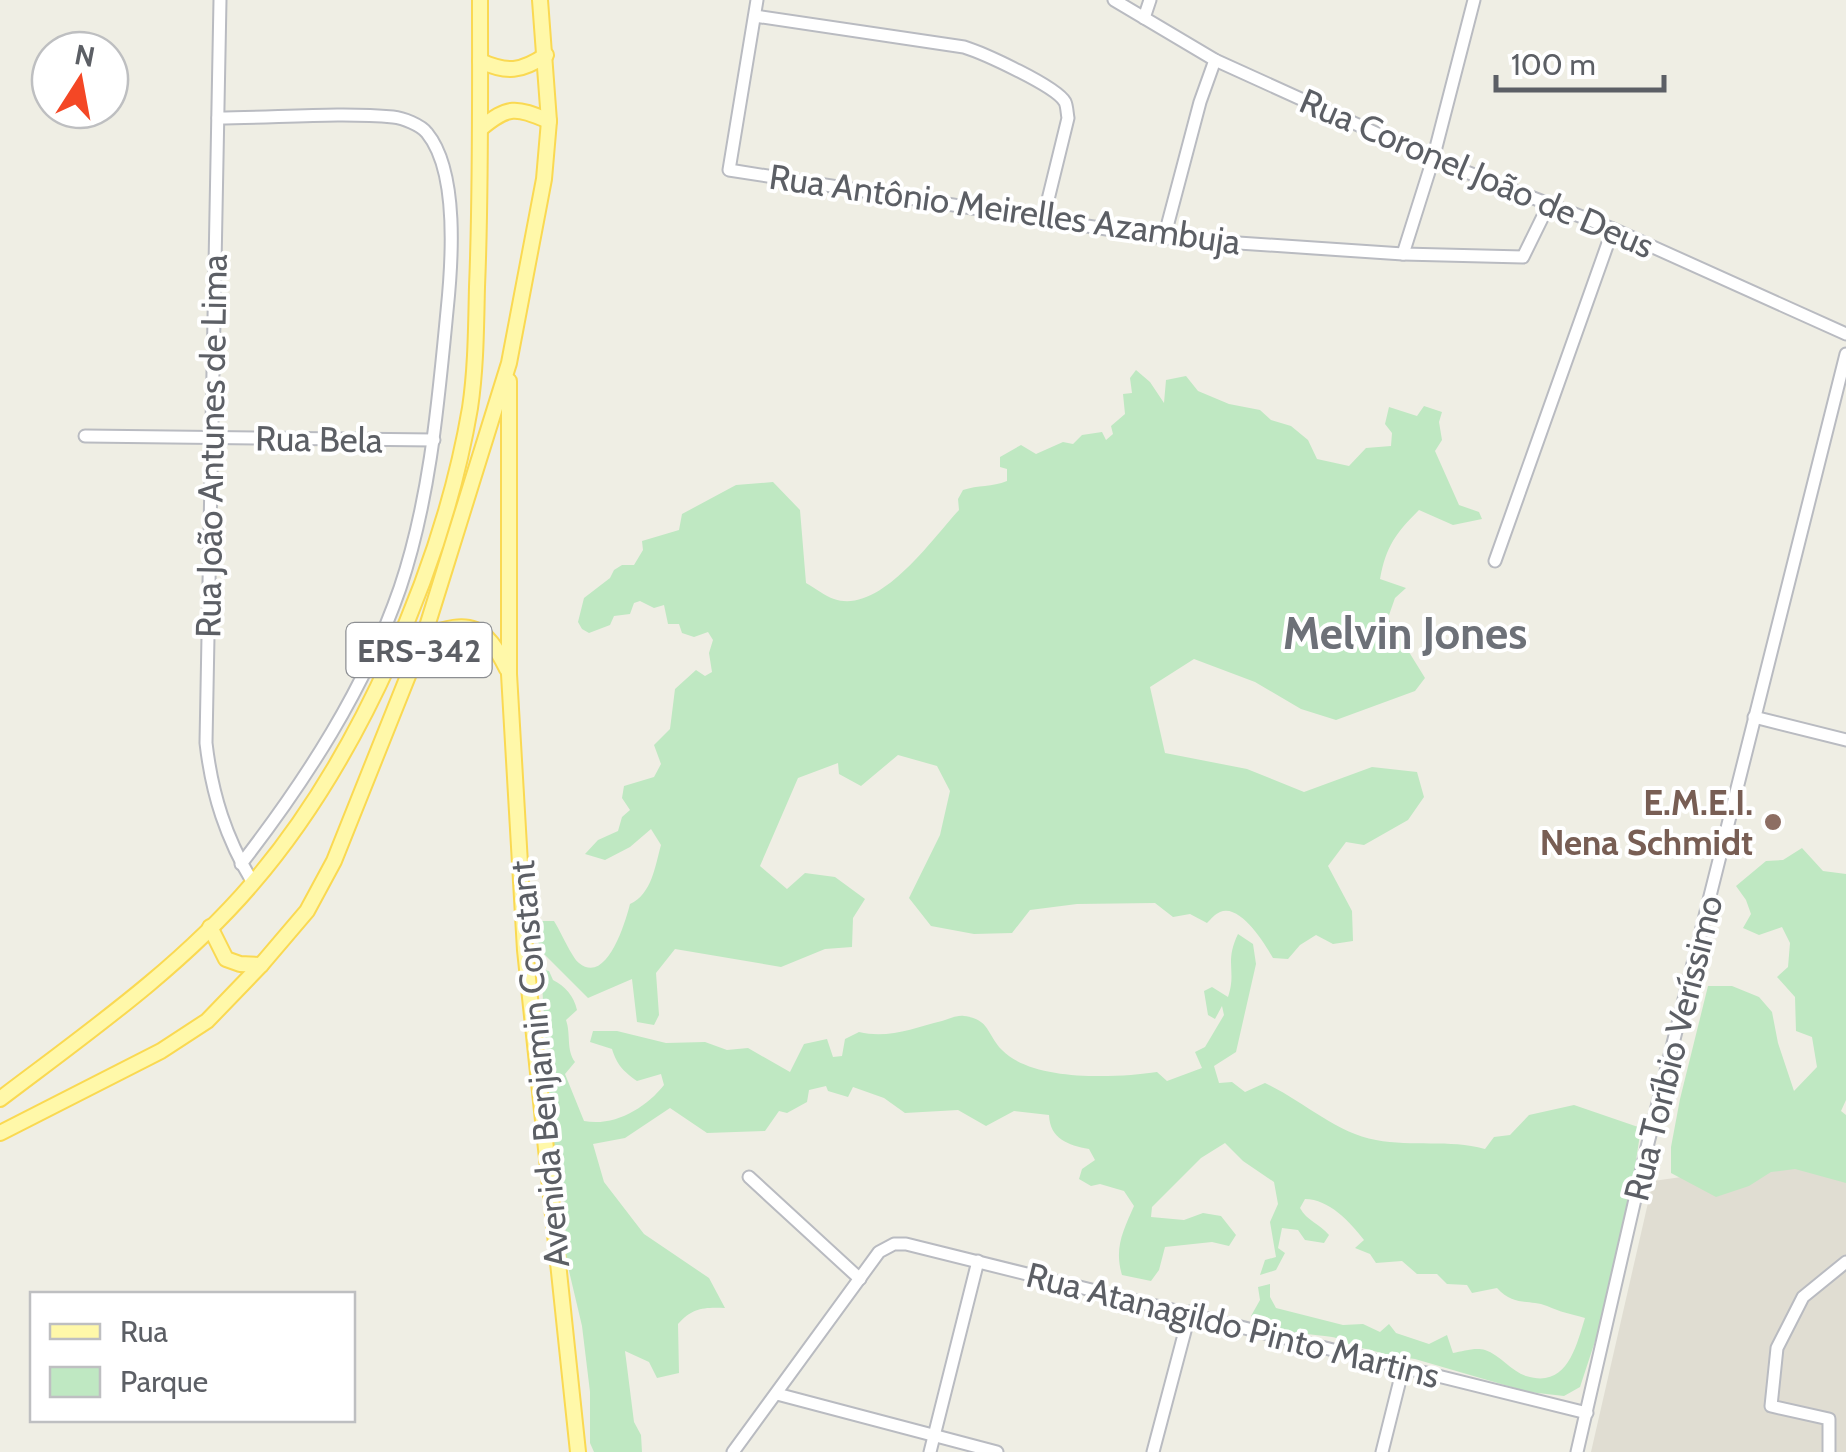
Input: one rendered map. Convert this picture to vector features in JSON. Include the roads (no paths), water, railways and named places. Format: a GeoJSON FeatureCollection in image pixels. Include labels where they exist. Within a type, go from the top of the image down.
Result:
{"type":"FeatureCollection","features":[{"type":"Feature","properties":{"kind":"main road","name":"ERS-342"},"geometry":{"type":"LineString","coordinates":[[0,1100],[148,984],[253,884],[308,809],[369,707],[417,591],[452,490],[470,406],[479,250],[480,0]]}},
{"type":"Feature","properties":{"kind":"main road","name":"ERS-342"},"geometry":{"type":"LineString","coordinates":[[0,1133],[161,1051],[206,1020],[262,965],[307,911],[334,861],[424,636],[509,364],[544,179],[548,122],[540,0]]}},
{"type":"Feature","properties":{"kind":"main road"},"geometry":{"type":"LineString","coordinates":[[480,61],[502,71],[525,70],[546,56]]}},
{"type":"Feature","properties":{"kind":"main road"},"geometry":{"type":"LineString","coordinates":[[480,128],[502,111],[518,109],[548,122]]}},
{"type":"Feature","properties":{"kind":"main road","name":"Avenida Benjamin Constant"},"geometry":{"type":"LineString","coordinates":[[509,364],[509,674],[525,950],[578,1452]]}},
{"type":"Feature","properties":{"kind":"main road"},"geometry":{"type":"LineString","coordinates":[[424,636],[452,626],[475,630],[493,641],[509,674]]}},
{"type":"Feature","properties":{"kind":"main road"},"geometry":{"type":"LineString","coordinates":[[210,927],[226,958],[262,965]]}},
{"type":"Feature","properties":{"kind":"street","name":"Rua João Antunes de Lima"},"geometry":{"type":"LineString","coordinates":[[220,0],[206,743],[223,828],[253,884]]}},
{"type":"Feature","properties":{"kind":"street"},"geometry":{"type":"LineString","coordinates":[[757,0],[755,16],[964,47],[1056,93],[1066,104],[1068,118],[1043,220]]}},
{"type":"Feature","properties":{"kind":"street","name":"Rua Coronel João de Deus"},"geometry":{"type":"LineString","coordinates":[[1114,0],[1215,60],[1433,159],[1613,229],[1846,334]]}},
{"type":"Feature","properties":{"kind":"street"},"geometry":{"type":"LineString","coordinates":[[1144,18],[1150,0]]}},
{"type":"Feature","properties":{"kind":"street"},"geometry":{"type":"LineString","coordinates":[[1402,254],[1433,159],[1474,0]]}},
{"type":"Feature","properties":{"kind":"street","name":"Rua Antônio Meirelles Azambuja"},"geometry":{"type":"LineString","coordinates":[[755,16],[729,170],[1164,238],[1402,254],[1523,257],[1549,204]]}},
{"type":"Feature","properties":{"kind":"street"},"geometry":{"type":"LineString","coordinates":[[1164,238],[1215,60]]}},
{"type":"Feature","properties":{"kind":"street"},"geometry":{"type":"LineString","coordinates":[[218,118],[397,117],[426,130],[440,156],[449,202],[451,249],[434,440],[400,587],[369,663],[326,742],[242,864]]}},
{"type":"Feature","properties":{"kind":"street"},"geometry":{"type":"LineString","coordinates":[[1495,561],[1613,229]]}},
{"type":"Feature","properties":{"kind":"street","name":"Rua Toríbio Veríssimo"},"geometry":{"type":"LineString","coordinates":[[1577,1452],[1646,1147],[1846,354]]}},
{"type":"Feature","properties":{"kind":"street","name":"Rua Bela"},"geometry":{"type":"LineString","coordinates":[[85,436],[434,440]]}},
{"type":"Feature","properties":{"kind":"street"},"geometry":{"type":"LineString","coordinates":[[1754,716],[1846,740]]}},
{"type":"Feature","properties":{"kind":"street"},"geometry":{"type":"LineString","coordinates":[[733,1452],[860,1278],[749,1177]]}},
{"type":"Feature","properties":{"kind":"street","name":"Rua Atanagildo Pinto Martins"},"geometry":{"type":"LineString","coordinates":[[860,1278],[879,1252],[894,1244],[906,1244],[1587,1412]]}},
{"type":"Feature","properties":{"kind":"street"},"geometry":{"type":"LineString","coordinates":[[930,1452],[978,1261]]}},
{"type":"Feature","properties":{"kind":"street"},"geometry":{"type":"LineString","coordinates":[[1829,1452],[1829,1419],[1771,1406],[1777,1348],[1794,1314],[1803,1298],[1846,1262]]}},
{"type":"Feature","properties":{"kind":"street"},"geometry":{"type":"LineString","coordinates":[[1153,1452],[1190,1312]]}},
{"type":"Feature","properties":{"kind":"street"},"geometry":{"type":"LineString","coordinates":[[1382,1452],[1403,1368]]}},
{"type":"Feature","properties":{"kind":"street"},"geometry":{"type":"LineString","coordinates":[[777,1394],[997,1452]]}},
{"type":"Feature","properties":{"kind":"place","name":"E.M.E.I. Nena Schmidt"},"geometry":{"type":"Point","coordinates":[1773,822]}},
{"type":"Feature","properties":{"kind":"district","name":"Melvin Jones"},"geometry":{"type":"Point","coordinates":[1405,633]}}]}
